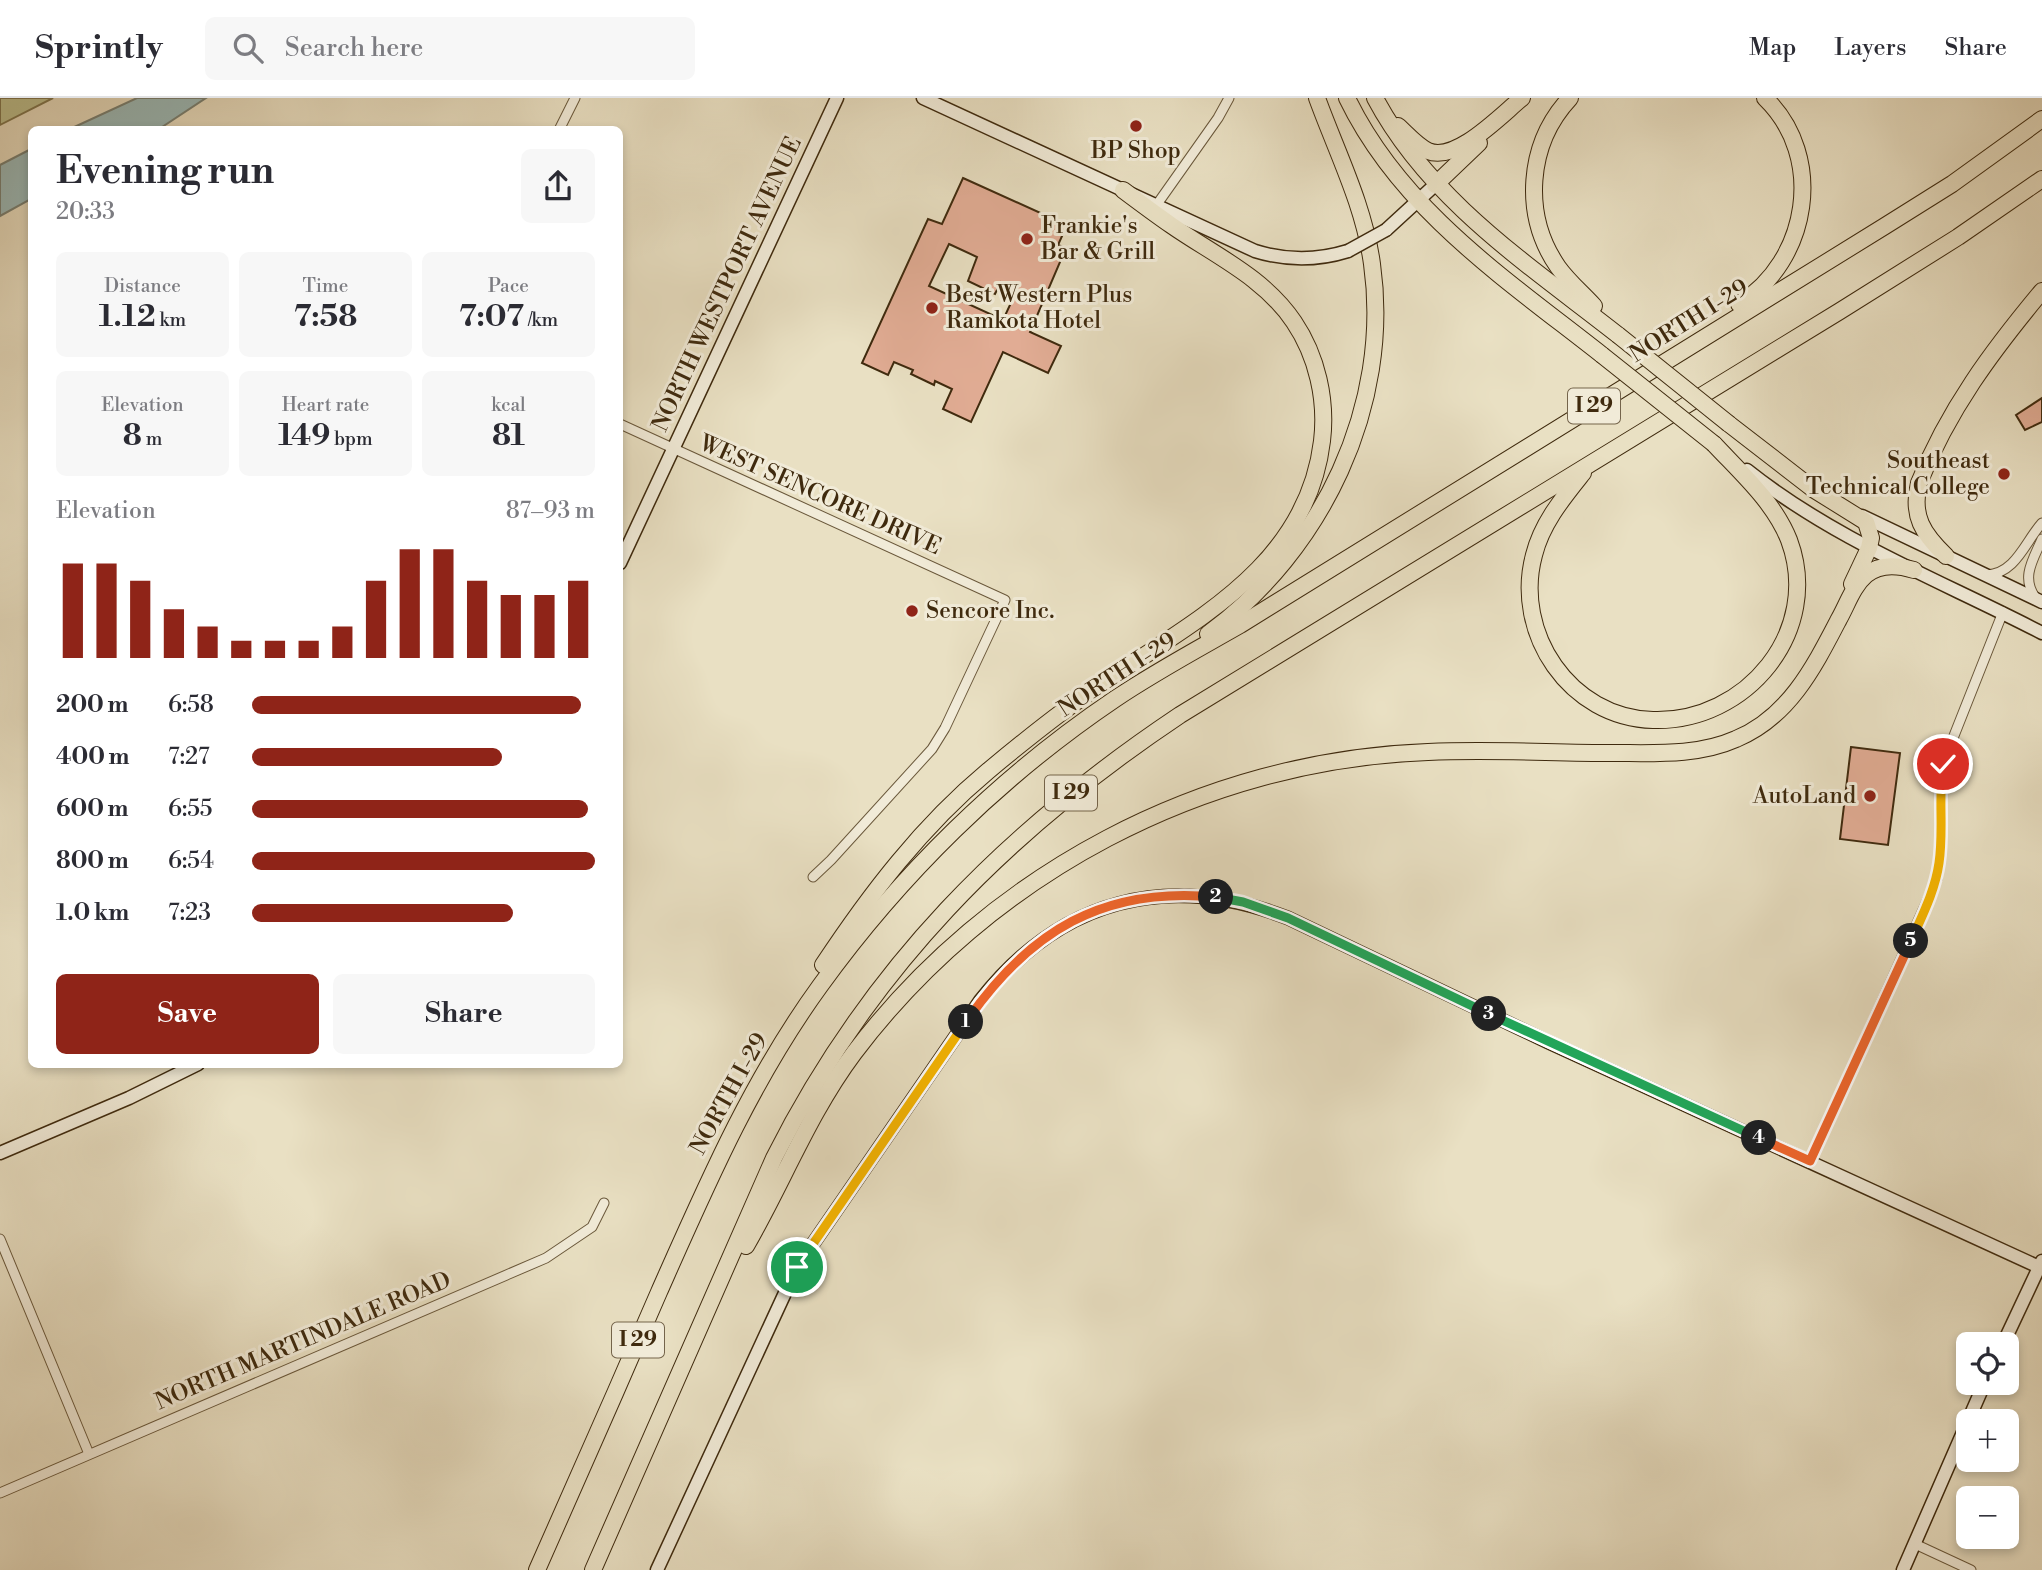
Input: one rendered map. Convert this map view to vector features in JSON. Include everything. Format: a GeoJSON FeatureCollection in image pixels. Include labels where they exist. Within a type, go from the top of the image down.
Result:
{"type":"FeatureCollection","features":[{"type":"Feature","properties":{"kind":"highway"},"geometry":{"type":"LineString","coordinates":[[1139,683],[1212,631],[1269,579],[1316,517],[1357,430],[1370,376],[1374,344],[1372,263],[1356,195],[1317,98]]}},
{"type":"Feature","properties":{"kind":"highway"},"geometry":{"type":"LineString","coordinates":[[1347,98],[1383,160],[1417,202],[1450,233],[1714,444],[1762,495],[1781,524],[1794,557],[1797,592],[1790,626],[1783,643],[1763,674],[1720,707],[1686,718],[1650,720],[1614,712],[1599,705],[1561,675],[1545,652],[1530,613],[1531,570],[1548,520],[1589,465]]}},
{"type":"Feature","properties":{"kind":"highway"},"geometry":{"type":"LineString","coordinates":[[1375,98],[1415,162],[1473,219],[1813,489],[1866,522],[1871,538],[1869,548],[1816,661]]}},
{"type":"Feature","properties":{"kind":"highway"},"geometry":{"type":"LineString","coordinates":[[1383,114],[1428,150],[1446,153],[1463,145],[1524,98]]}},
{"type":"Feature","properties":{"kind":"highway"},"geometry":{"type":"LineString","coordinates":[[1435,184],[1524,98]]}},
{"type":"Feature","properties":{"kind":"highway"},"geometry":{"type":"LineString","coordinates":[[1570,98],[1551,122],[1538,155],[1533,191],[1538,225],[1559,268],[1618,335]]}},
{"type":"Feature","properties":{"kind":"highway"},"geometry":{"type":"LineString","coordinates":[[1679,355],[1703,327],[1755,295],[1778,268],[1794,240],[1802,205],[1802,172],[1790,133],[1765,98]]}},
{"type":"Feature","properties":{"kind":"highway","name":"NORTH I-29"},"geometry":{"type":"LineString","coordinates":[[537,1570],[714,1167],[742,1111],[804,1008],[868,925],[960,824],[1052,746],[1139,683],[1240,625],[1679,355],[1952,184],[2042,119]]}},
{"type":"Feature","properties":{"kind":"highway","name":"I 29"},"geometry":{"type":"LineString","coordinates":[[593,1570],[774,1158],[830,1059],[914,946],[996,859],[1098,771],[1170,722],[1958,237],[2042,178]]}},
{"type":"Feature","properties":{"kind":"highway"},"geometry":{"type":"LineString","coordinates":[[804,1008],[809,986],[843,936],[912,845],[954,801],[1065,710],[1222,603],[1276,549],[1305,503],[1317,467],[1324,430],[1321,388],[1307,345],[1289,315],[1267,290],[1154,208],[1123,190]]}},
{"type":"Feature","properties":{"kind":"highway"},"geometry":{"type":"LineString","coordinates":[[1946,556],[1931,542],[1919,522],[1916,498],[1919,484],[1971,381],[1999,342],[2042,291]]}},
{"type":"Feature","properties":{"kind":"highway"},"geometry":{"type":"LineString","coordinates":[[719,1285],[748,1244],[802,1136],[831,1087],[880,1021],[957,941],[1017,893],[1082,851],[1125,829],[1196,799],[1268,776],[1322,764],[1427,752],[1654,753],[1707,748],[1734,741],[1775,716],[1798,691],[1865,575],[1890,566],[1914,570]]}},
{"type":"Feature","properties":{"kind":"street"},"geometry":{"type":"LineString","coordinates":[[561,126],[575,98]]}},
{"type":"Feature","properties":{"kind":"street","name":"NORTH WESTPORT AVENUE"},"geometry":{"type":"LineString","coordinates":[[623,557],[837,98]]}},
{"type":"Feature","properties":{"kind":"street"},"geometry":{"type":"LineString","coordinates":[[923,98],[1123,190]]}},
{"type":"Feature","properties":{"kind":"street"},"geometry":{"type":"LineString","coordinates":[[1229,98],[1218,118],[1154,208],[1269,255],[1314,259],[1348,251],[1386,230],[1435,184]]}},
{"type":"Feature","properties":{"kind":"street","name":"WEST SENCORE DRIVE"},"geometry":{"type":"LineString","coordinates":[[623,426],[1005,600],[945,729],[932,749],[813,877]]}},
{"type":"Feature","properties":{"kind":"street"},"geometry":{"type":"LineString","coordinates":[[1714,444],[1789,503],[1869,548],[2042,633]]}},
{"type":"Feature","properties":{"kind":"street"},"geometry":{"type":"LineString","coordinates":[[1849,510],[2039,600]]}},
{"type":"Feature","properties":{"kind":"street"},"geometry":{"type":"LineString","coordinates":[[1985,575],[1995,574],[2012,565],[2042,523]]}},
{"type":"Feature","properties":{"kind":"street"},"geometry":{"type":"LineString","coordinates":[[2039,600],[2028,587],[2028,579],[2042,539]]}},
{"type":"Feature","properties":{"kind":"street"},"geometry":{"type":"LineString","coordinates":[[1810,1161],[1937,879],[1940,861],[1940,782],[1944,761],[2003,612]]}},
{"type":"Feature","properties":{"kind":"street"},"geometry":{"type":"LineString","coordinates":[[657,1570],[797,1267],[995,982],[1041,939],[1059,928],[1106,907],[1172,895],[1196,895],[1243,902],[1298,922],[1548,1042],[2041,1264],[2009,1332]]}},
{"type":"Feature","properties":{"kind":"street"},"geometry":{"type":"LineString","coordinates":[[0,1153],[129,1098],[190,1068]]}},
{"type":"Feature","properties":{"kind":"street","name":"NORTH MARTINDALE ROAD"},"geometry":{"type":"LineString","coordinates":[[0,1493],[546,1258],[592,1227],[604,1203]]}},
{"type":"Feature","properties":{"kind":"street"},"geometry":{"type":"LineString","coordinates":[[0,1239],[89,1454]]}},
{"type":"Feature","properties":{"kind":"street"},"geometry":{"type":"LineString","coordinates":[[1903,1570],[1979,1395]]}},
{"type":"Feature","properties":{"kind":"street"},"geometry":{"type":"LineString","coordinates":[[1915,1544],[1972,1570]]}},
{"type":"Feature","properties":{"kind":"green space"},"geometry":{"type":"Polygon","coordinates":[[[0,98],[53,98],[0,125],[0,98]]]}},
{"type":"Feature","properties":{"kind":"water"},"geometry":{"type":"Polygon","coordinates":[[[137,98],[206,98],[164,126],[76,126],[137,98]]]}},
{"type":"Feature","properties":{"kind":"water"},"geometry":{"type":"Polygon","coordinates":[[[28,151],[28,201],[0,216],[0,165],[28,151]]]}},
{"type":"Feature","properties":{"kind":"building","name":"Best Western Plus Ramkota Hotel"},"geometry":{"type":"Polygon","coordinates":[[[963,178],[1067,225],[1058,245],[1066,248],[1030,332],[1061,346],[1048,373],[1003,352],[971,422],[943,409],[952,389],[935,381],[934,385],[911,374],[913,370],[894,362],[888,375],[862,363],[928,219],[942,224],[963,178]],[[949,244],[929,286],[1003,320],[1017,290],[1001,282],[995,294],[968,281],[977,257],[949,244]]]}},
{"type":"Feature","properties":{"kind":"building"},"geometry":{"type":"Polygon","coordinates":[[[2042,398],[2042,422],[2025,430],[2016,415],[2042,398]]]}},
{"type":"Feature","properties":{"kind":"building","name":"AutoLand"},"geometry":{"type":"Polygon","coordinates":[[[1851,747],[1900,753],[1888,845],[1840,839],[1851,747]]]}},
{"type":"Feature","properties":{"kind":"place","name":"BP Shop"},"geometry":{"type":"Point","coordinates":[1136,126]}},
{"type":"Feature","properties":{"kind":"place","name":"Frankie's Bar & Grill"},"geometry":{"type":"Point","coordinates":[1027,239]}},
{"type":"Feature","properties":{"kind":"place","name":"Best Western Plus Ramkota Hotel"},"geometry":{"type":"Point","coordinates":[932,308]}},
{"type":"Feature","properties":{"kind":"place","name":"Southeast Technical College"},"geometry":{"type":"Point","coordinates":[2004,474]}},
{"type":"Feature","properties":{"kind":"place","name":"Sencore Inc."},"geometry":{"type":"Point","coordinates":[912,611]}},
{"type":"Feature","properties":{"kind":"place","name":"AutoLand"},"geometry":{"type":"Point","coordinates":[1870,796]}},
{"type":"Feature","properties":{"kind":"route"},"geometry":{"type":"LineString","coordinates":[[797,1267],[980,1001],[1009,966],[1041,939],[1059,928],[1106,907],[1149,897],[1196,895],[1243,902],[1266,909],[1548,1042],[1810,1161],[1937,879],[1943,764]]}}]}
